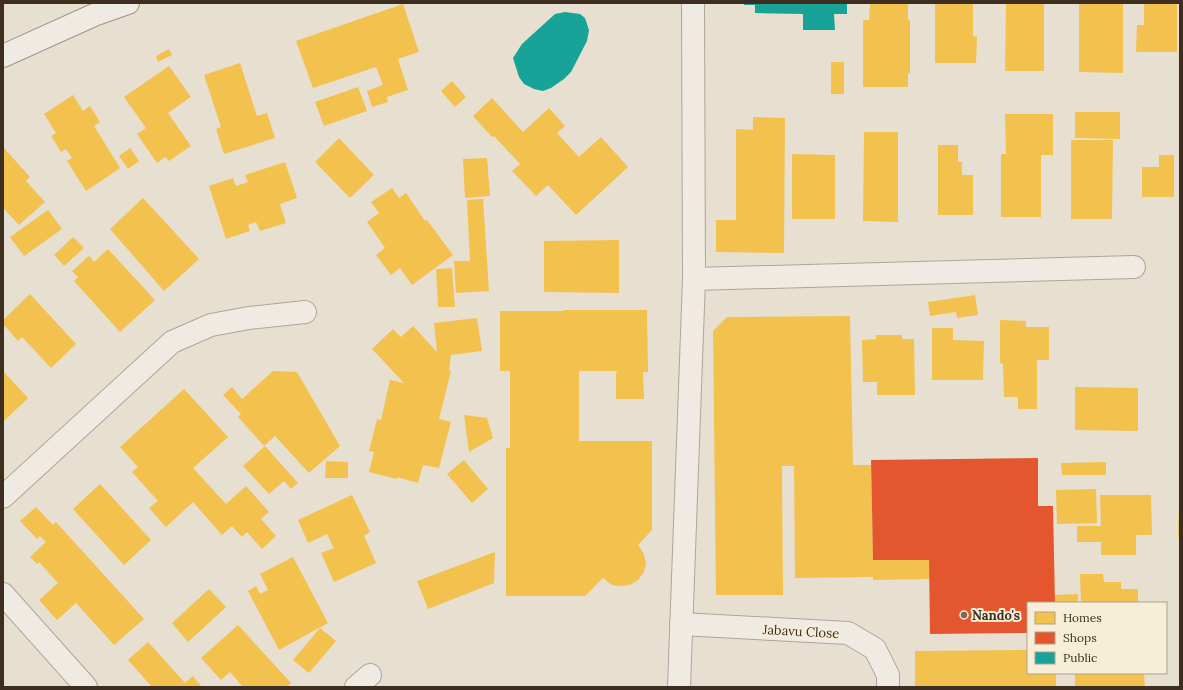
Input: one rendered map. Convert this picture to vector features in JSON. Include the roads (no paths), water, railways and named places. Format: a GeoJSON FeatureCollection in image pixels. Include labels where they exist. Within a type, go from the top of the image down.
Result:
{"type":"FeatureCollection","features":[{"type":"Feature","properties":{"kind":"street"},"geometry":{"type":"LineString","coordinates":[[3,56],[94,15],[128,3]]}},
{"type":"Feature","properties":{"kind":"street"},"geometry":{"type":"LineString","coordinates":[[679,687],[694,279],[693,3]]}},
{"type":"Feature","properties":{"kind":"street"},"geometry":{"type":"LineString","coordinates":[[694,279],[1134,267]]}},
{"type":"Feature","properties":{"kind":"street"},"geometry":{"type":"LineString","coordinates":[[3,497],[172,342],[211,325],[249,318],[305,312]]}},
{"type":"Feature","properties":{"kind":"street"},"geometry":{"type":"LineString","coordinates":[[3,594],[86,687]]}},
{"type":"Feature","properties":{"kind":"street","name":"Jabavu Close"},"geometry":{"type":"LineString","coordinates":[[681,624],[848,633],[875,649],[888,675],[888,687]]}},
{"type":"Feature","properties":{"kind":"place","name":"Nando's"},"geometry":{"type":"Point","coordinates":[964,615]}}]}
